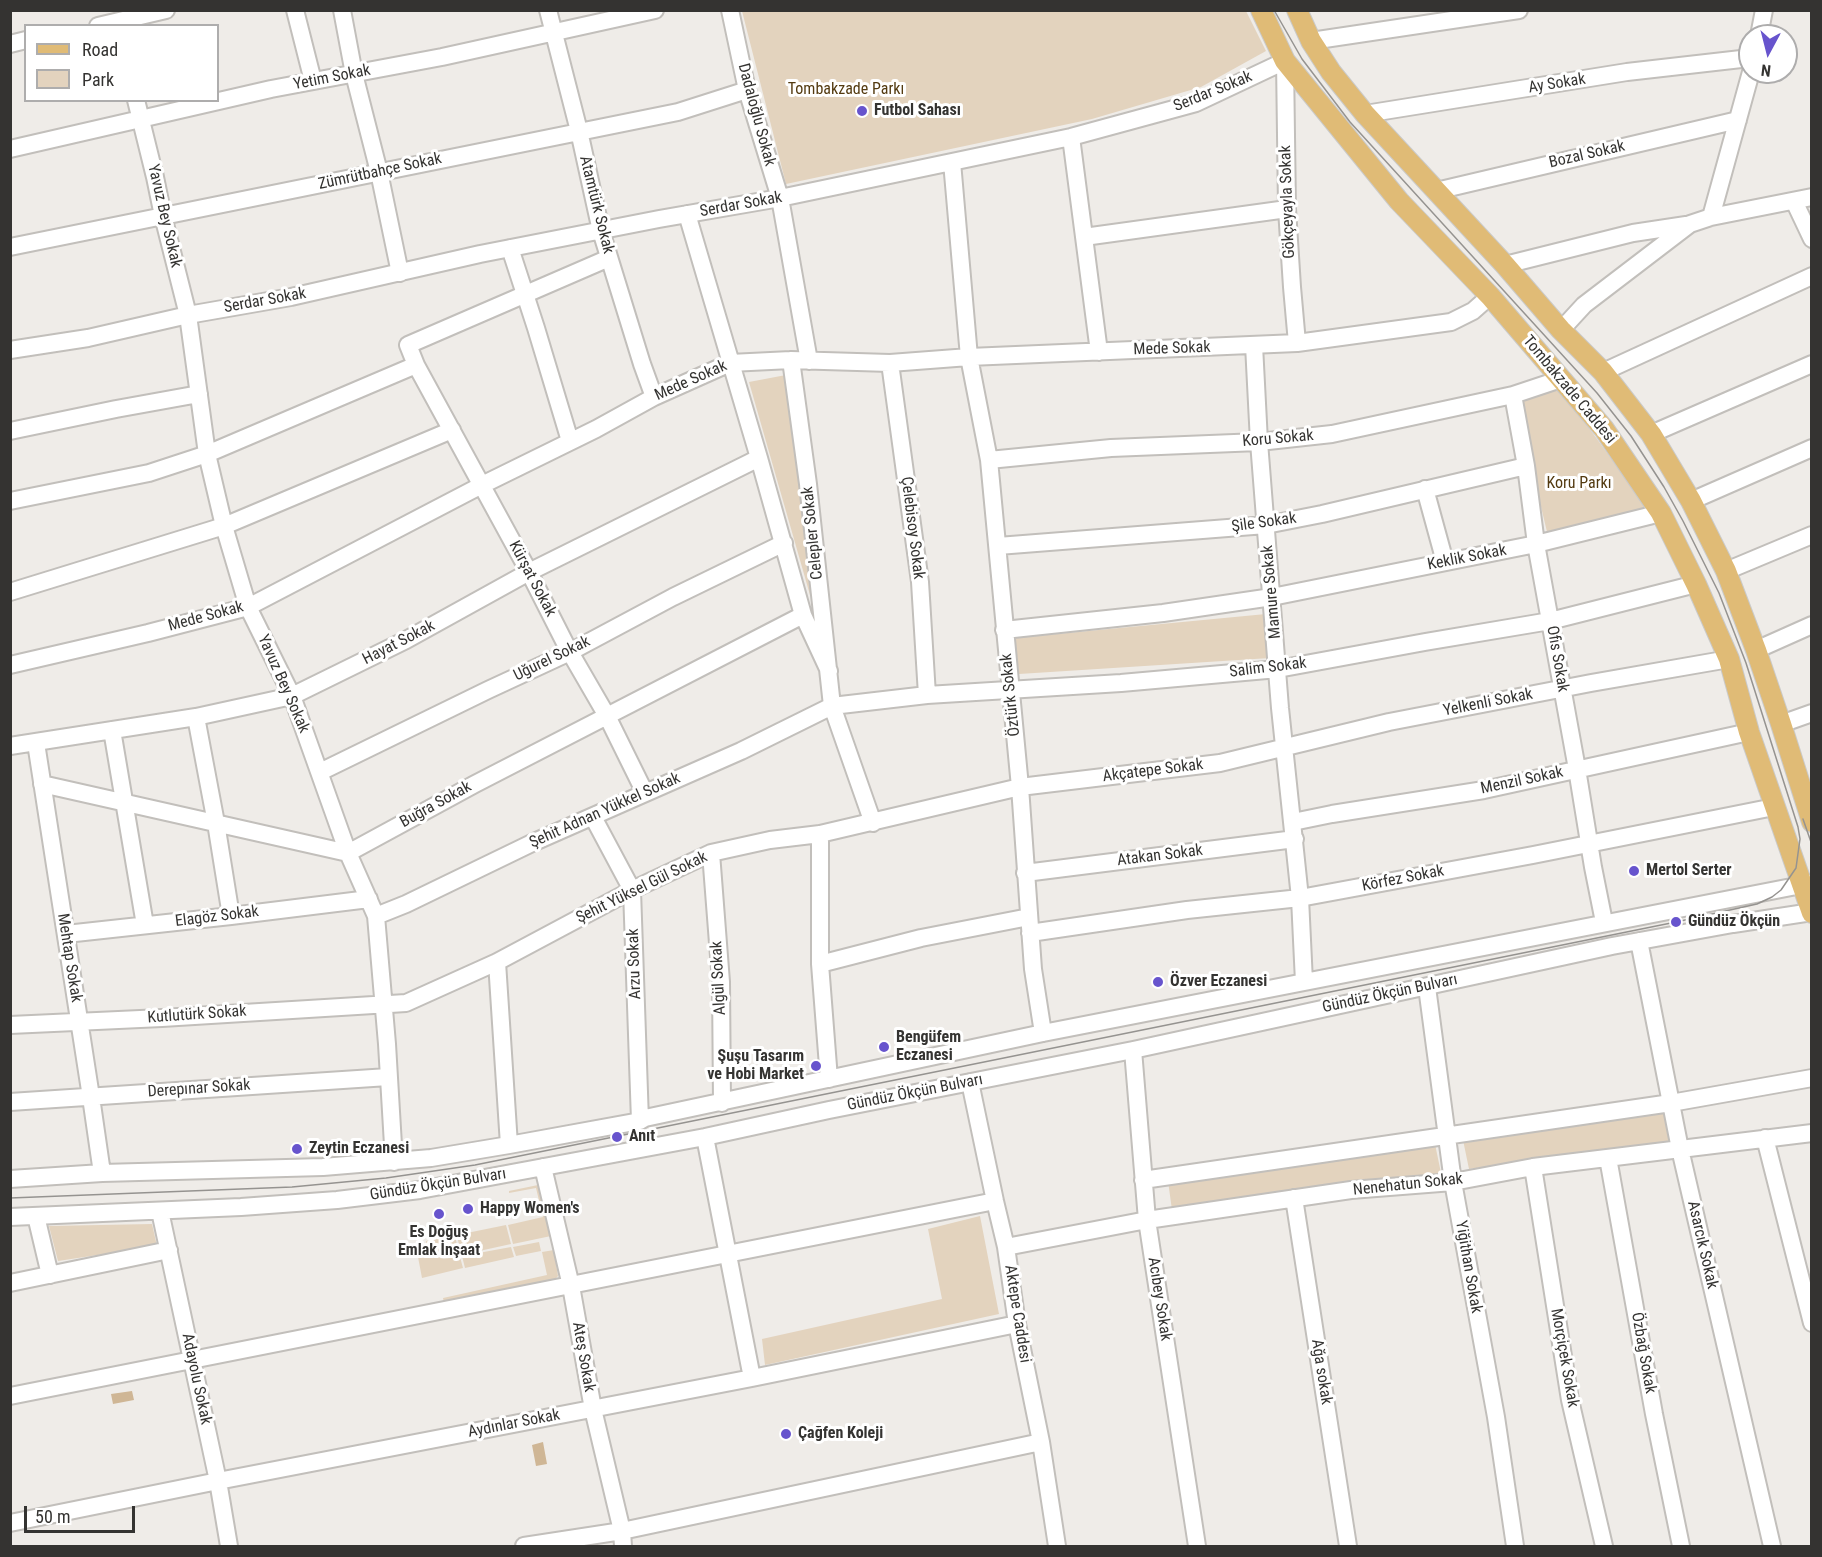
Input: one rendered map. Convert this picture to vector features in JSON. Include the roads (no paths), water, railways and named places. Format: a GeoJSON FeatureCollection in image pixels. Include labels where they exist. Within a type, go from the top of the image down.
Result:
{"type":"FeatureCollection","features":[{"type":"Feature","properties":{"kind":"main road","name":"Tombakzade Caddesi"},"geometry":{"type":"LineString","coordinates":[[1261,10],[1285,62],[1399,201],[1490,296],[1604,429],[1661,513],[1729,659],[1749,732],[1774,807],[1807,884],[1811,912]]}},
{"type":"Feature","properties":{"kind":"main road","name":"Tombakzade Caddesi"},"geometry":{"type":"LineString","coordinates":[[1297,10],[1311,40],[1331,72],[1365,114],[1505,265],[1561,330],[1603,372],[1651,434],[1691,501],[1726,571],[1756,650],[1812,822]]}},
{"type":"Feature","properties":{"kind":"street"},"geometry":{"type":"LineString","coordinates":[[105,24],[166,10]]}},
{"type":"Feature","properties":{"kind":"street"},"geometry":{"type":"LineString","coordinates":[[295,10],[314,81]]}},
{"type":"Feature","properties":{"kind":"street"},"geometry":{"type":"LineString","coordinates":[[342,10],[354,74],[379,172],[400,273]]}},
{"type":"Feature","properties":{"kind":"street","name":"Atamtürk Sokak"},"geometry":{"type":"LineString","coordinates":[[548,10],[552,33],[579,131],[601,231],[654,397]]}},
{"type":"Feature","properties":{"kind":"street","name":"Yetim Sokak"},"geometry":{"type":"LineString","coordinates":[[219,101],[442,57],[655,10]]}},
{"type":"Feature","properties":{"kind":"street","name":"Dadaloğlu Sokak"},"geometry":{"type":"LineString","coordinates":[[730,10],[747,90],[780,198],[809,361]]}},
{"type":"Feature","properties":{"kind":"street"},"geometry":{"type":"LineString","coordinates":[[1311,40],[1408,27],[1464,14],[1519,10]]}},
{"type":"Feature","properties":{"kind":"street","name":"Ay Sokak"},"geometry":{"type":"LineString","coordinates":[[1365,114],[1627,72],[1738,59]]}},
{"type":"Feature","properties":{"kind":"street","name":"Serdar Sokak"},"geometry":{"type":"LineString","coordinates":[[10,350],[88,339],[188,315],[291,297],[510,248],[780,198],[1071,137],[1196,103],[1285,62]]}},
{"type":"Feature","properties":{"kind":"street","name":"Gökçeyayla Sokak"},"geometry":{"type":"LineString","coordinates":[[1285,62],[1287,209],[1297,343]]}},
{"type":"Feature","properties":{"kind":"street"},"geometry":{"type":"LineString","coordinates":[[1711,218],[1748,84]]}},
{"type":"Feature","properties":{"kind":"street","name":"Zümrütbahçe Sokak"},"geometry":{"type":"LineString","coordinates":[[10,247],[678,112],[747,90]]}},
{"type":"Feature","properties":{"kind":"street","name":"Yavuz Bey Sokak"},"geometry":{"type":"LineString","coordinates":[[136,102],[188,315],[207,454],[224,526],[248,607],[292,696],[348,853],[376,916],[394,1162]]}},
{"type":"Feature","properties":{"kind":"street","name":"Yetim Sokak"},"geometry":{"type":"LineString","coordinates":[[10,149],[214,102]]}},
{"type":"Feature","properties":{"kind":"street","name":"Bozal Sokak"},"geometry":{"type":"LineString","coordinates":[[1436,191],[1738,120]]}},
{"type":"Feature","properties":{"kind":"street"},"geometry":{"type":"LineString","coordinates":[[1071,137],[1099,352]]}},
{"type":"Feature","properties":{"kind":"street","name":"Öztürk Sokak"},"geometry":{"type":"LineString","coordinates":[[952,162],[969,357],[989,460],[998,546],[1020,787],[1033,969],[1043,1033]]}},
{"type":"Feature","properties":{"kind":"street"},"geometry":{"type":"LineString","coordinates":[[1505,265],[1633,233],[1686,227],[1711,218],[1812,197]]}},
{"type":"Feature","properties":{"kind":"street"},"geometry":{"type":"LineString","coordinates":[[1794,201],[1812,238]]}},
{"type":"Feature","properties":{"kind":"street"},"geometry":{"type":"LineString","coordinates":[[1084,237],[1287,209]]}},
{"type":"Feature","properties":{"kind":"street"},"geometry":{"type":"LineString","coordinates":[[687,214],[803,615],[829,671]]}},
{"type":"Feature","properties":{"kind":"street"},"geometry":{"type":"LineString","coordinates":[[1561,330],[1584,305],[1686,227]]}},
{"type":"Feature","properties":{"kind":"street"},"geometry":{"type":"LineString","coordinates":[[510,248],[570,441]]}},
{"type":"Feature","properties":{"kind":"street"},"geometry":{"type":"LineString","coordinates":[[10,501],[149,473],[207,454],[417,365],[408,345],[609,258]]}},
{"type":"Feature","properties":{"kind":"street"},"geometry":{"type":"LineString","coordinates":[[1603,372],[1812,276]]}},
{"type":"Feature","properties":{"kind":"street","name":"Mede Sokak"},"geometry":{"type":"LineString","coordinates":[[10,665],[248,607],[654,397],[730,363],[791,360],[890,363],[969,357],[1297,343],[1451,322],[1473,311],[1490,296]]}},
{"type":"Feature","properties":{"kind":"street","name":"Mamure Sokak"},"geometry":{"type":"LineString","coordinates":[[1254,345],[1259,442],[1284,748],[1300,898],[1304,982]]}},
{"type":"Feature","properties":{"kind":"street","name":"Celepler Sokak"},"geometry":{"type":"LineString","coordinates":[[791,360],[808,484],[832,706],[873,823]]}},
{"type":"Feature","properties":{"kind":"street","name":"Çelebisoy Sokak"},"geometry":{"type":"LineString","coordinates":[[890,363],[920,582],[927,695]]}},
{"type":"Feature","properties":{"kind":"street"},"geometry":{"type":"LineString","coordinates":[[1651,434],[1812,364]]}},
{"type":"Feature","properties":{"kind":"street","name":"Kürşat Sokak"},"geometry":{"type":"LineString","coordinates":[[417,365],[570,652],[607,716],[645,793]]}},
{"type":"Feature","properties":{"kind":"street","name":"Koru Sokak"},"geometry":{"type":"LineString","coordinates":[[989,460],[1111,448],[1259,442],[1332,434],[1513,395],[1561,379]]}},
{"type":"Feature","properties":{"kind":"street"},"geometry":{"type":"LineString","coordinates":[[10,431],[199,394]]}},
{"type":"Feature","properties":{"kind":"street","name":"Ofis Sokak"},"geometry":{"type":"LineString","coordinates":[[1513,395],[1526,466],[1536,544],[1604,922]]}},
{"type":"Feature","properties":{"kind":"street"},"geometry":{"type":"LineString","coordinates":[[10,592],[224,526],[452,430]]}},
{"type":"Feature","properties":{"kind":"street"},"geometry":{"type":"LineString","coordinates":[[1691,501],[1812,448]]}},
{"type":"Feature","properties":{"kind":"street","name":"Hayat Sokak"},"geometry":{"type":"LineString","coordinates":[[10,746],[195,717],[292,696],[406,640],[529,572],[759,458]]}},
{"type":"Feature","properties":{"kind":"street","name":"Şile Sokak"},"geometry":{"type":"LineString","coordinates":[[998,546],[1266,525],[1526,466]]}},
{"type":"Feature","properties":{"kind":"street"},"geometry":{"type":"LineString","coordinates":[[1425,489],[1445,562]]}},
{"type":"Feature","properties":{"kind":"street","name":"Keklik Sokak"},"geometry":{"type":"LineString","coordinates":[[1004,630],[1163,613],[1272,597],[1536,544],[1661,513]]}},
{"type":"Feature","properties":{"kind":"street"},"geometry":{"type":"LineString","coordinates":[[1726,571],[1812,535]]}},
{"type":"Feature","properties":{"kind":"street","name":"Uğurel Sokak"},"geometry":{"type":"LineString","coordinates":[[320,772],[570,652],[673,597],[784,543]]}},
{"type":"Feature","properties":{"kind":"street","name":"Salim Sokak"},"geometry":{"type":"LineString","coordinates":[[832,706],[927,695],[1120,683],[1278,669],[1550,621],[1696,584]]}},
{"type":"Feature","properties":{"kind":"street","name":"Buğra Sokak"},"geometry":{"type":"LineString","coordinates":[[348,853],[475,784],[803,615]]}},
{"type":"Feature","properties":{"kind":"street"},"geometry":{"type":"LineString","coordinates":[[1756,650],[1812,626]]}},
{"type":"Feature","properties":{"kind":"street","name":"Yelkenli Sokak"},"geometry":{"type":"LineString","coordinates":[[1284,748],[1389,722],[1562,688],[1729,659]]}},
{"type":"Feature","properties":{"kind":"street","name":"Şehit Adnan Yükkel Sokak"},"geometry":{"type":"LineString","coordinates":[[376,916],[406,904],[532,843],[741,751],[832,706]]}},
{"type":"Feature","properties":{"kind":"street"},"geometry":{"type":"LineString","coordinates":[[1781,724],[1812,713]]}},
{"type":"Feature","properties":{"kind":"street"},"geometry":{"type":"LineString","coordinates":[[195,717],[216,822],[231,916]]}},
{"type":"Feature","properties":{"kind":"street"},"geometry":{"type":"LineString","coordinates":[[112,730],[145,925]]}},
{"type":"Feature","properties":{"kind":"street","name":"Menzil Sokak"},"geometry":{"type":"LineString","coordinates":[[1293,822],[1484,790],[1749,732]]}},
{"type":"Feature","properties":{"kind":"street","name":"Mehtap Sokak"},"geometry":{"type":"LineString","coordinates":[[36,743],[102,1173]]}},
{"type":"Feature","properties":{"kind":"street","name":"Akçatepe Sokak"},"geometry":{"type":"LineString","coordinates":[[1020,787],[1220,763],[1284,748]]}},
{"type":"Feature","properties":{"kind":"street"},"geometry":{"type":"LineString","coordinates":[[42,784],[348,853]]}},
{"type":"Feature","properties":{"kind":"street","name":"Şehit Yüksel Gül Sokak"},"geometry":{"type":"LineString","coordinates":[[384,1004],[406,1003],[497,962],[632,890],[711,853],[770,840],[820,834],[873,823],[1020,787]]}},
{"type":"Feature","properties":{"kind":"street","name":"Körfez Sokak"},"geometry":{"type":"LineString","coordinates":[[820,964],[921,938],[1300,898],[1774,807]]}},
{"type":"Feature","properties":{"kind":"street","name":"Arzu Sokak"},"geometry":{"type":"LineString","coordinates":[[593,817],[632,890],[640,1121]]}},
{"type":"Feature","properties":{"kind":"street"},"geometry":{"type":"LineString","coordinates":[[820,834],[820,964],[829,1079]]}},
{"type":"Feature","properties":{"kind":"street","name":"Atakan Sokak"},"geometry":{"type":"LineString","coordinates":[[1025,873],[1295,839]]}},
{"type":"Feature","properties":{"kind":"street","name":"Algül Sokak"},"geometry":{"type":"LineString","coordinates":[[711,853],[721,982],[722,1103]]}},
{"type":"Feature","properties":{"kind":"street","name":"Gündüz Ökçün Bulvarı"},"geometry":{"type":"LineString","coordinates":[[10,1179],[102,1173],[323,1167],[394,1162],[509,1145],[640,1121],[645,1118],[1043,1033],[1807,884]]}},
{"type":"Feature","properties":{"kind":"street","name":"Elagöz Sokak"},"geometry":{"type":"LineString","coordinates":[[66,934],[369,899]]}},
{"type":"Feature","properties":{"kind":"street","name":"Gündüz Ökçün Bulvarı"},"geometry":{"type":"LineString","coordinates":[[10,1217],[160,1211],[349,1199],[420,1190],[705,1137],[1132,1050],[1639,942],[1811,912]]}},
{"type":"Feature","properties":{"kind":"street","name":"Asarcık Sokak"},"geometry":{"type":"LineString","coordinates":[[1639,942],[1680,1149],[1772,1546]]}},
{"type":"Feature","properties":{"kind":"street"},"geometry":{"type":"LineString","coordinates":[[497,962],[509,1145]]}},
{"type":"Feature","properties":{"kind":"street","name":"Yiğithan Sokak"},"geometry":{"type":"LineString","coordinates":[[1427,987],[1453,1182],[1496,1417],[1515,1546]]}},
{"type":"Feature","properties":{"kind":"street","name":"Kutlutürk Sokak"},"geometry":{"type":"LineString","coordinates":[[10,1025],[384,1004]]}},
{"type":"Feature","properties":{"kind":"street","name":"Acıbey Sokak"},"geometry":{"type":"LineString","coordinates":[[1132,1050],[1147,1220],[1197,1546]]}},
{"type":"Feature","properties":{"kind":"street","name":"Derepınar Sokak"},"geometry":{"type":"LineString","coordinates":[[10,1102],[388,1077]]}},
{"type":"Feature","properties":{"kind":"street"},"geometry":{"type":"LineString","coordinates":[[1143,1180],[1671,1103],[1812,1078]]}},
{"type":"Feature","properties":{"kind":"street","name":"Aktepe Caddesi"},"geometry":{"type":"LineString","coordinates":[[970,1082],[1006,1247],[1017,1324],[1041,1442],[1057,1546]]}},
{"type":"Feature","properties":{"kind":"street","name":"Nenehatun Sokak"},"geometry":{"type":"LineString","coordinates":[[1006,1247],[1147,1220],[1294,1198],[1351,1190],[1453,1182],[1533,1167],[1812,1133]]}},
{"type":"Feature","properties":{"kind":"street"},"geometry":{"type":"LineString","coordinates":[[705,1137],[752,1378]]}},
{"type":"Feature","properties":{"kind":"street"},"geometry":{"type":"LineString","coordinates":[[1765,1138],[1812,1323]]}},
{"type":"Feature","properties":{"kind":"street","name":"Özbağ Sokak"},"geometry":{"type":"LineString","coordinates":[[1608,1158],[1654,1414],[1681,1546]]}},
{"type":"Feature","properties":{"kind":"street","name":"Ateş Sokak"},"geometry":{"type":"LineString","coordinates":[[543,1167],[571,1286],[593,1408],[622,1539]]}},
{"type":"Feature","properties":{"kind":"street","name":"Morçiçek Sokak"},"geometry":{"type":"LineString","coordinates":[[1533,1167],[1570,1400],[1604,1546]]}},
{"type":"Feature","properties":{"kind":"street","name":"Ağa sokak"},"geometry":{"type":"LineString","coordinates":[[1294,1198],[1348,1546]]}},
{"type":"Feature","properties":{"kind":"street"},"geometry":{"type":"LineString","coordinates":[[10,1396],[995,1202]]}},
{"type":"Feature","properties":{"kind":"street","name":"Adayolu Sokak"},"geometry":{"type":"LineString","coordinates":[[160,1211],[218,1481],[229,1546]]}},
{"type":"Feature","properties":{"kind":"street"},"geometry":{"type":"LineString","coordinates":[[36,1216],[50,1275]]}},
{"type":"Feature","properties":{"kind":"street"},"geometry":{"type":"LineString","coordinates":[[10,1283],[169,1250]]}},
{"type":"Feature","properties":{"kind":"street","name":"Aydınlar Sokak"},"geometry":{"type":"LineString","coordinates":[[10,1522],[752,1378],[1017,1324]]}},
{"type":"Feature","properties":{"kind":"street"},"geometry":{"type":"LineString","coordinates":[[524,1546],[622,1539],[1041,1442]]}},
{"type":"Feature","properties":{"kind":"tram line"},"geometry":{"type":"LineString","coordinates":[[10,1198],[292,1187],[386,1178],[475,1165],[1676,922],[1757,904],[1781,890],[1796,868],[1800,839],[1798,827],[1746,663],[1719,593],[1664,487],[1631,436],[1597,393],[1350,122],[1302,59],[1274,10]]}},
{"type":"Feature","properties":{"kind":"tram line"},"geometry":{"type":"LineString","coordinates":[[1803,819],[1812,845]]}},
{"type":"Feature","properties":{"kind":"place","name":"Futbol Sahası"},"geometry":{"type":"Point","coordinates":[862,111]}},
{"type":"Feature","properties":{"kind":"place","name":"Mertol Serter"},"geometry":{"type":"Point","coordinates":[1634,871]}},
{"type":"Feature","properties":{"kind":"place","name":"Gündüz Ökçün"},"geometry":{"type":"Point","coordinates":[1676,922]}},
{"type":"Feature","properties":{"kind":"place","name":"Özver Eczanesi"},"geometry":{"type":"Point","coordinates":[1158,982]}},
{"type":"Feature","properties":{"kind":"place","name":"Bengüfem Eczanesi"},"geometry":{"type":"Point","coordinates":[884,1047]}},
{"type":"Feature","properties":{"kind":"place","name":"Şuşu Tasarım ve Hobi Market"},"geometry":{"type":"Point","coordinates":[816,1066]}},
{"type":"Feature","properties":{"kind":"place","name":"Anıt"},"geometry":{"type":"Point","coordinates":[617,1137]}},
{"type":"Feature","properties":{"kind":"place","name":"Zeytin Eczanesi"},"geometry":{"type":"Point","coordinates":[297,1149]}},
{"type":"Feature","properties":{"kind":"place","name":"Happy Women's"},"geometry":{"type":"Point","coordinates":[468,1209]}},
{"type":"Feature","properties":{"kind":"place","name":"Es Doğuş Emlak İnşaat"},"geometry":{"type":"Point","coordinates":[439,1214]}},
{"type":"Feature","properties":{"kind":"place","name":"Çağfen Koleji"},"geometry":{"type":"Point","coordinates":[786,1434]}},
{"type":"Feature","properties":{"kind":"park label","name":"Tombakzade Parkı"},"geometry":{"type":"Point","coordinates":[846,90]}},
{"type":"Feature","properties":{"kind":"park label","name":"Koru Parkı"},"geometry":{"type":"Point","coordinates":[1579,484]}}]}
